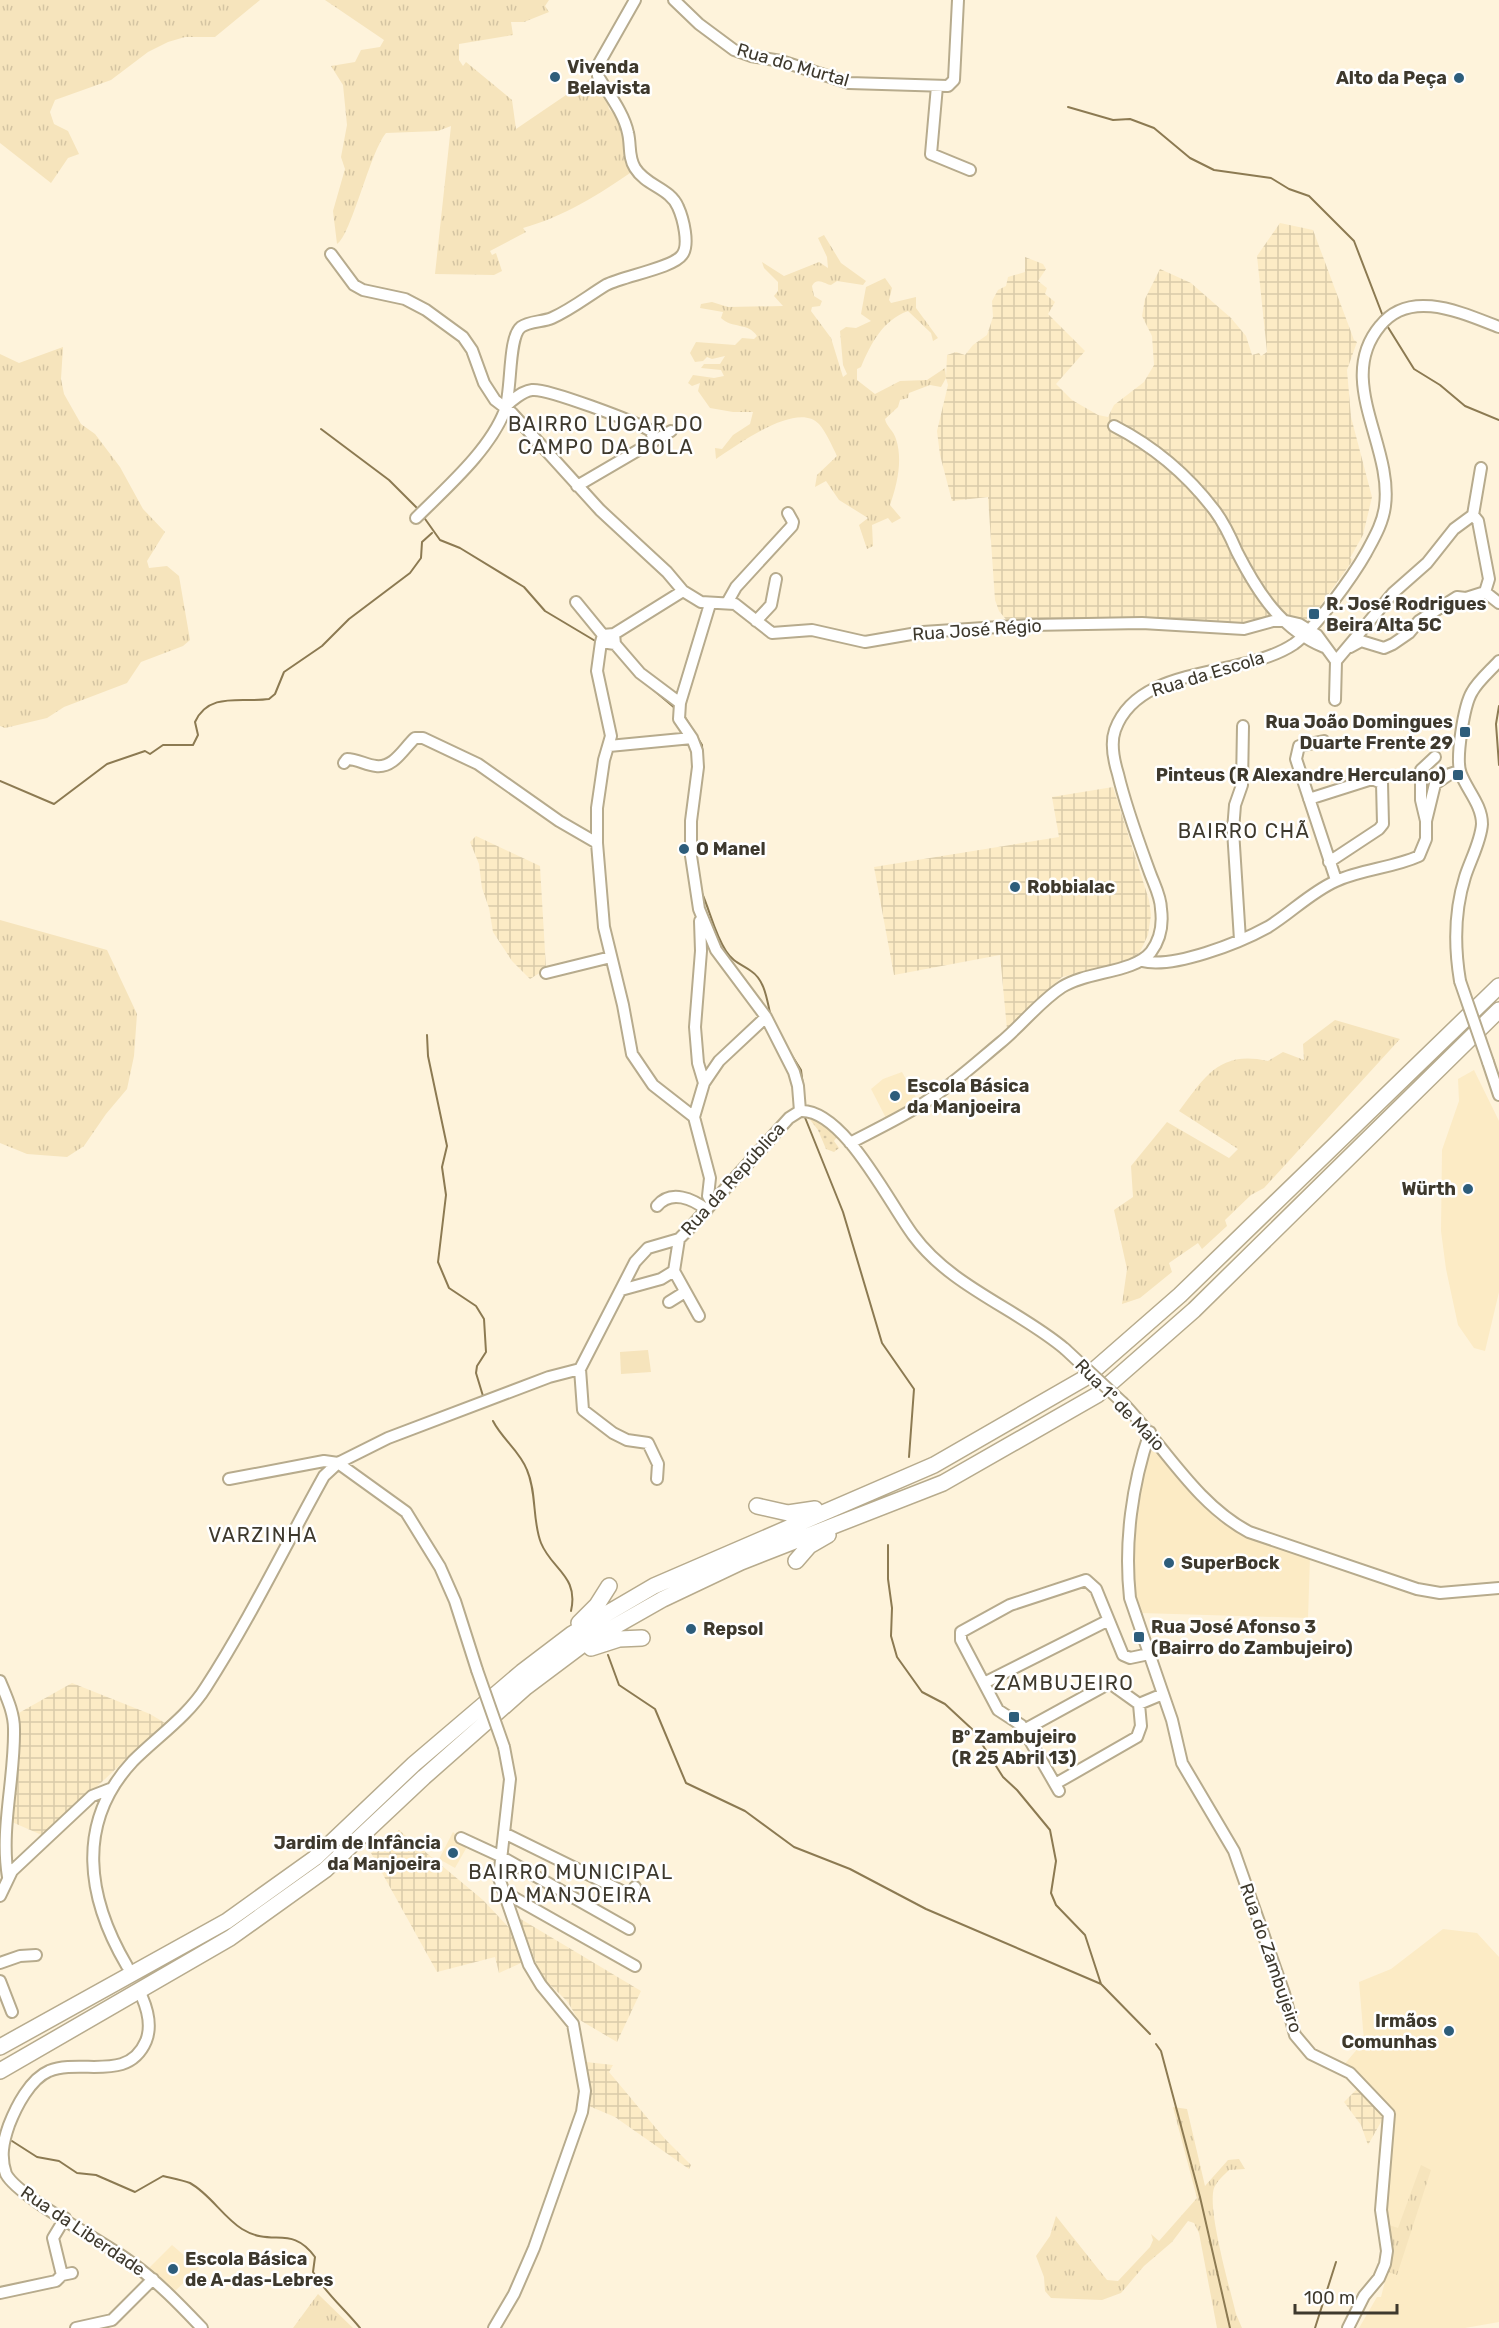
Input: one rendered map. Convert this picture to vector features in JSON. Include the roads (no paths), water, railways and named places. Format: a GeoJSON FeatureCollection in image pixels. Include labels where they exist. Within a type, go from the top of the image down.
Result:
{"type":"FeatureCollection","features":[{"type":"Feature","properties":{"kind":"highway"},"geometry":{"type":"LineString","coordinates":[[0,2047],[227,1921],[306,1864],[414,1764],[572,1634],[654,1586],[934,1465],[1085,1378],[1180,1295],[1499,986]]}},
{"type":"Feature","properties":{"kind":"highway"},"geometry":{"type":"LineString","coordinates":[[0,2071],[230,1938],[325,1870],[424,1777],[526,1687],[582,1645],[663,1599],[741,1562],[943,1483],[1097,1395],[1194,1310],[1499,1010]]}},
{"type":"Feature","properties":{"kind":"highway"},"geometry":{"type":"LineString","coordinates":[[758,1506],[788,1513],[807,1512],[875,1490]]}},
{"type":"Feature","properties":{"kind":"highway"},"geometry":{"type":"LineString","coordinates":[[796,1561],[809,1546],[875,1509]]}},
{"type":"Feature","properties":{"kind":"highway"},"geometry":{"type":"LineString","coordinates":[[538,1660],[586,1618],[609,1586]]}},
{"type":"Feature","properties":{"kind":"highway"},"geometry":{"type":"LineString","coordinates":[[553,1666],[602,1644],[619,1639],[642,1638]]}},
{"type":"Feature","properties":{"kind":"street"},"geometry":{"type":"LineString","coordinates":[[416,518],[468,466],[500,420],[512,374],[511,349],[515,334],[522,326],[550,319],[589,298],[607,285],[677,260],[685,250],[685,239],[677,205],[670,194],[647,182],[636,171],[631,160],[628,131],[598,76],[597,67],[635,0]]}},
{"type":"Feature","properties":{"kind":"street","name":"Rua do Murtal"},"geometry":{"type":"LineString","coordinates":[[674,0],[699,24],[734,50],[751,56],[781,61],[849,83],[938,86]]}},
{"type":"Feature","properties":{"kind":"street"},"geometry":{"type":"LineString","coordinates":[[958,0],[954,80],[948,86],[938,86],[931,154],[970,170]]}},
{"type":"Feature","properties":{"kind":"street"},"geometry":{"type":"LineString","coordinates":[[331,254],[339,269],[354,285],[363,290],[405,299],[426,310],[463,337],[472,350],[484,383],[495,400],[505,407],[577,486],[682,591],[701,602],[727,603],[736,587],[792,526],[788,513]]}},
{"type":"Feature","properties":{"kind":"street","name":"Rua da Escola"},"geometry":{"type":"LineString","coordinates":[[1142,961],[1151,951],[1160,933],[1162,907],[1123,796],[1113,758],[1114,733],[1126,708],[1142,695],[1162,684],[1252,663],[1281,651],[1306,634],[1362,560],[1379,528],[1385,504],[1384,474],[1361,370],[1364,350],[1382,322],[1401,309],[1434,307],[1458,311],[1499,327]]}},
{"type":"Feature","properties":{"kind":"street"},"geometry":{"type":"LineString","coordinates":[[505,407],[526,391],[544,391],[647,429],[654,436],[654,441]]}},
{"type":"Feature","properties":{"kind":"street"},"geometry":{"type":"LineString","coordinates":[[1114,426],[1151,446],[1175,465],[1216,512],[1268,605],[1286,621],[1324,647],[1336,661],[1338,681],[1335,700]]}},
{"type":"Feature","properties":{"kind":"street"},"geometry":{"type":"LineString","coordinates":[[577,486],[671,431]]}},
{"type":"Feature","properties":{"kind":"street"},"geometry":{"type":"LineString","coordinates":[[1336,661],[1403,582],[1427,563],[1454,528],[1473,515],[1481,468]]}},
{"type":"Feature","properties":{"kind":"street"},"geometry":{"type":"LineString","coordinates":[[1473,515],[1478,521],[1489,579],[1485,592]]}},
{"type":"Feature","properties":{"kind":"street"},"geometry":{"type":"LineString","coordinates":[[756,621],[771,605],[776,579]]}},
{"type":"Feature","properties":{"kind":"street"},"geometry":{"type":"LineString","coordinates":[[682,591],[606,640],[597,671],[610,730],[609,746],[603,760],[597,843],[604,927],[632,1054],[636,1064],[653,1085],[694,1117]]}},
{"type":"Feature","properties":{"kind":"street"},"geometry":{"type":"LineString","coordinates":[[1485,592],[1499,603]]}},
{"type":"Feature","properties":{"kind":"street"},"geometry":{"type":"LineString","coordinates":[[1350,647],[1361,641],[1384,648],[1409,633],[1419,621],[1457,597],[1466,598],[1485,592]]}},
{"type":"Feature","properties":{"kind":"street"},"geometry":{"type":"LineString","coordinates":[[576,602],[606,640],[679,708],[692,738],[698,767],[691,821],[691,856],[699,909],[701,951],[695,1027],[698,1064],[704,1083]]}},
{"type":"Feature","properties":{"kind":"street","name":"Rua José Régio"},"geometry":{"type":"LineString","coordinates":[[727,603],[735,604],[772,633],[812,630],[865,642],[923,632],[1031,625],[1142,623],[1244,629],[1273,621],[1286,621]]}},
{"type":"Feature","properties":{"kind":"street"},"geometry":{"type":"LineString","coordinates":[[679,708],[710,604]]}},
{"type":"Feature","properties":{"kind":"street"},"geometry":{"type":"LineString","coordinates":[[1499,661],[1473,690],[1467,702],[1460,771],[1479,809],[1482,824],[1460,893],[1456,915],[1455,951],[1460,981],[1499,1095]]}},
{"type":"Feature","properties":{"kind":"street"},"geometry":{"type":"LineString","coordinates":[[1240,940],[1233,830],[1235,805],[1242,785],[1243,726]]}},
{"type":"Feature","properties":{"kind":"street"},"geometry":{"type":"LineString","coordinates":[[344,764],[347,759],[351,759],[377,766],[386,765],[393,762],[415,738],[423,738],[478,764],[559,821],[597,843]]}},
{"type":"Feature","properties":{"kind":"street"},"geometry":{"type":"LineString","coordinates":[[609,746],[692,738]]}},
{"type":"Feature","properties":{"kind":"street"},"geometry":{"type":"LineString","coordinates":[[1324,741],[1304,744],[1296,751],[1336,880]]}},
{"type":"Feature","properties":{"kind":"street"},"geometry":{"type":"LineString","coordinates":[[850,1143],[925,1102],[1003,1041],[1049,996],[1074,979],[1142,961],[1152,963],[1171,961],[1240,940],[1269,926],[1336,880],[1419,856],[1426,838],[1426,821],[1421,800],[1421,770],[1435,757]]}},
{"type":"Feature","properties":{"kind":"street"},"geometry":{"type":"LineString","coordinates":[[1426,821],[1435,784],[1450,774],[1460,771]]}},
{"type":"Feature","properties":{"kind":"street"},"geometry":{"type":"LineString","coordinates":[[1309,799],[1372,779],[1382,783],[1383,824],[1329,862]]}},
{"type":"Feature","properties":{"kind":"street"},"geometry":{"type":"LineString","coordinates":[[699,909],[716,950],[766,1017],[794,1072],[805,1111]]}},
{"type":"Feature","properties":{"kind":"street"},"geometry":{"type":"LineString","coordinates":[[546,973],[611,957]]}},
{"type":"Feature","properties":{"kind":"street"},"geometry":{"type":"LineString","coordinates":[[710,1206],[708,1196],[710,1178],[694,1117],[704,1083],[718,1061],[766,1017]]}},
{"type":"Feature","properties":{"kind":"street","name":"Rua 1º de Maio"},"geometry":{"type":"LineString","coordinates":[[805,1111],[826,1118],[850,1143],[914,1237],[933,1256],[998,1306],[1048,1335],[1065,1349],[1150,1432],[1210,1506],[1226,1520],[1249,1532],[1417,1589],[1440,1593],[1499,1588]]}},
{"type":"Feature","properties":{"kind":"street","name":"Rua da República"},"geometry":{"type":"LineString","coordinates":[[580,1369],[635,1262],[648,1248],[679,1239],[789,1118],[805,1111]]}},
{"type":"Feature","properties":{"kind":"street"},"geometry":{"type":"LineString","coordinates":[[657,1206],[669,1199],[689,1197],[710,1206]]}},
{"type":"Feature","properties":{"kind":"street"},"geometry":{"type":"LineString","coordinates":[[679,1239],[674,1271],[699,1316]]}},
{"type":"Feature","properties":{"kind":"street"},"geometry":{"type":"LineString","coordinates":[[621,1290],[661,1279],[674,1271]]}},
{"type":"Feature","properties":{"kind":"street"},"geometry":{"type":"LineString","coordinates":[[669,1302],[685,1292]]}},
{"type":"Feature","properties":{"kind":"street"},"geometry":{"type":"LineString","coordinates":[[127,1966],[99,1908],[93,1874],[93,1851],[97,1824],[110,1789],[132,1763],[199,1698],[206,1688],[324,1476],[338,1463],[388,1438],[580,1369],[582,1410],[613,1433],[627,1440],[648,1443],[658,1464],[657,1479]]}},
{"type":"Feature","properties":{"kind":"street","name":"Rua do Zambujeiro"},"geometry":{"type":"LineString","coordinates":[[1150,1432],[1137,1471],[1132,1506],[1128,1582],[1130,1598],[1182,1763],[1234,1851],[1284,1993],[1294,2035],[1311,2054],[1350,2073],[1389,2114],[1381,2210],[1387,2251],[1385,2264],[1379,2278],[1364,2296],[1348,2328]]}},
{"type":"Feature","properties":{"kind":"street"},"geometry":{"type":"LineString","coordinates":[[229,1479],[324,1461],[338,1463],[406,1512],[440,1567],[455,1601],[504,1747],[510,1779],[499,1878],[529,1965],[541,1985],[573,2024],[585,2091],[582,2112],[534,2248],[514,2294],[494,2328]]}},
{"type":"Feature","properties":{"kind":"street"},"geometry":{"type":"LineString","coordinates":[[1024,1730],[1106,1685],[1111,1684],[1139,1704],[1141,1726],[1137,1737],[1057,1788],[1024,1730],[998,1710],[960,1636],[967,1626],[1010,1605],[1077,1581],[1086,1580],[1096,1588],[1107,1621],[1123,1655],[1130,1658],[1149,1654]]}},
{"type":"Feature","properties":{"kind":"street"},"geometry":{"type":"LineString","coordinates":[[984,1683],[1107,1621]]}},
{"type":"Feature","properties":{"kind":"street"},"geometry":{"type":"LineString","coordinates":[[0,1681],[13,1716],[15,1731],[4,1804],[2,1850],[8,1877]]}},
{"type":"Feature","properties":{"kind":"street"},"geometry":{"type":"LineString","coordinates":[[1139,1704],[1162,1694]]}},
{"type":"Feature","properties":{"kind":"street"},"geometry":{"type":"LineString","coordinates":[[0,1896],[8,1877],[92,1796],[110,1789]]}},
{"type":"Feature","properties":{"kind":"street"},"geometry":{"type":"LineString","coordinates":[[504,1833],[632,1896],[635,1887]]}},
{"type":"Feature","properties":{"kind":"street"},"geometry":{"type":"LineString","coordinates":[[461,1838],[500,1856],[629,1929]]}},
{"type":"Feature","properties":{"kind":"street"},"geometry":{"type":"LineString","coordinates":[[504,1892],[635,1966]]}},
{"type":"Feature","properties":{"kind":"street"},"geometry":{"type":"LineString","coordinates":[[0,1963],[20,1956],[36,1955]]}},
{"type":"Feature","properties":{"kind":"street"},"geometry":{"type":"LineString","coordinates":[[0,1981],[12,2012]]}},
{"type":"Feature","properties":{"kind":"street","name":"Rua da Liberdade"},"geometry":{"type":"LineString","coordinates":[[142,1997],[149,2017],[148,2035],[142,2051],[130,2061],[114,2067],[63,2067],[47,2072],[23,2097],[11,2121],[0,2152],[6,2174],[24,2194],[65,2218],[153,2279],[202,2328]]}},
{"type":"Feature","properties":{"kind":"street"},"geometry":{"type":"LineString","coordinates":[[0,2293],[56,2281],[67,2274],[54,2238],[65,2218]]}},
{"type":"Feature","properties":{"kind":"street"},"geometry":{"type":"LineString","coordinates":[[76,2328],[113,2324],[153,2279]]}},
{"type":"Feature","properties":{"kind":"waterway"},"geometry":{"type":"LineString","coordinates":[[1068,107],[1113,120],[1130,119],[1154,128],[1190,158],[1214,170],[1271,178],[1289,189],[1309,196],[1354,241],[1384,319]]}},
{"type":"Feature","properties":{"kind":"waterway"},"geometry":{"type":"LineString","coordinates":[[1386,324],[1414,369],[1440,385],[1465,406],[1499,420]]}},
{"type":"Feature","properties":{"kind":"waterway"},"geometry":{"type":"LineString","coordinates":[[321,429],[389,480],[418,509]]}},
{"type":"Feature","properties":{"kind":"waterway"},"geometry":{"type":"LineString","coordinates":[[423,516],[440,540],[460,548],[524,587],[545,611],[597,642]]}},
{"type":"Feature","properties":{"kind":"waterway"},"geometry":{"type":"LineString","coordinates":[[0,781],[54,804],[107,764],[145,751],[150,754],[163,745],[193,745],[198,735],[195,722],[201,712],[209,706],[228,700],[269,699],[275,694],[284,672],[322,646],[349,619],[410,573],[421,558],[422,542],[432,533]]}},
{"type":"Feature","properties":{"kind":"waterway"},"geometry":{"type":"LineString","coordinates":[[644,682],[676,709]]}},
{"type":"Feature","properties":{"kind":"waterway"},"geometry":{"type":"LineString","coordinates":[[1499,706],[1496,724],[1499,765]]}},
{"type":"Feature","properties":{"kind":"waterway"},"geometry":{"type":"LineString","coordinates":[[683,714],[702,745],[703,772]]}},
{"type":"Feature","properties":{"kind":"waterway"},"geometry":{"type":"LineString","coordinates":[[701,891],[718,937],[726,951],[760,980],[771,1017]]}},
{"type":"Feature","properties":{"kind":"waterway"},"geometry":{"type":"LineString","coordinates":[[427,1035],[428,1056],[447,1146],[442,1167],[446,1195],[438,1262],[449,1288],[476,1306],[484,1319],[486,1352],[477,1366],[476,1373],[483,1396]]}},
{"type":"Feature","properties":{"kind":"waterway"},"geometry":{"type":"LineString","coordinates":[[789,1051],[801,1070],[804,1094]]}},
{"type":"Feature","properties":{"kind":"waterway"},"geometry":{"type":"LineString","coordinates":[[804,1115],[843,1212],[882,1343],[914,1389],[909,1457]]}},
{"type":"Feature","properties":{"kind":"waterway"},"geometry":{"type":"LineString","coordinates":[[493,1421],[527,1470],[532,1488],[538,1534],[551,1560],[568,1581],[571,1589],[571,1611]]}},
{"type":"Feature","properties":{"kind":"waterway"},"geometry":{"type":"LineString","coordinates":[[888,1545],[888,1579],[892,1608],[891,1636],[897,1657],[922,1692],[945,1704],[973,1730],[1003,1777],[1017,1790],[1050,1830],[1056,1861],[1051,1893],[1056,1905],[1085,1935],[1101,1984]]}},
{"type":"Feature","properties":{"kind":"waterway"},"geometry":{"type":"LineString","coordinates":[[608,1655],[619,1685],[655,1709],[686,1783],[745,1811],[794,1847],[850,1869],[926,1909],[1101,1984],[1150,2034]]}},
{"type":"Feature","properties":{"kind":"waterway"},"geometry":{"type":"LineString","coordinates":[[1156,2044],[1161,2051],[1200,2197],[1230,2328]]}},
{"type":"Feature","properties":{"kind":"waterway"},"geometry":{"type":"LineString","coordinates":[[12,2141],[37,2157],[59,2161],[77,2173],[96,2175],[135,2192],[163,2176],[190,2183],[242,2229],[263,2237],[298,2241],[315,2257],[313,2272],[318,2280],[360,2328]]}},
{"type":"Feature","properties":{"kind":"waterway"},"geometry":{"type":"LineString","coordinates":[[1315,2328],[1336,2262]]}},
{"type":"Feature","properties":{"kind":"place","name":"Vivenda Belavista"},"geometry":{"type":"Point","coordinates":[555,77]}},
{"type":"Feature","properties":{"kind":"place","name":"Alto da Peça"},"geometry":{"type":"Point","coordinates":[1459,78]}},
{"type":"Feature","properties":{"kind":"place","name":"R. José Rodrigues Beira Alta 5C"},"geometry":{"type":"Point","coordinates":[1314,614]}},
{"type":"Feature","properties":{"kind":"place","name":"Rua João Domingues Duarte Frente 29"},"geometry":{"type":"Point","coordinates":[1465,732]}},
{"type":"Feature","properties":{"kind":"place","name":"Pinteus (R Alexandre Herculano)"},"geometry":{"type":"Point","coordinates":[1458,775]}},
{"type":"Feature","properties":{"kind":"place","name":"O Manel"},"geometry":{"type":"Point","coordinates":[684,849]}},
{"type":"Feature","properties":{"kind":"place","name":"Robbialac"},"geometry":{"type":"Point","coordinates":[1015,887]}},
{"type":"Feature","properties":{"kind":"place","name":"Escola Básica da Manjoeira"},"geometry":{"type":"Point","coordinates":[895,1096]}},
{"type":"Feature","properties":{"kind":"place","name":"Würth"},"geometry":{"type":"Point","coordinates":[1468,1189]}},
{"type":"Feature","properties":{"kind":"place","name":"SuperBock"},"geometry":{"type":"Point","coordinates":[1169,1563]}},
{"type":"Feature","properties":{"kind":"place","name":"Repsol"},"geometry":{"type":"Point","coordinates":[691,1629]}},
{"type":"Feature","properties":{"kind":"place","name":"Rua José Afonso 3 (Bairro do Zambujeiro)"},"geometry":{"type":"Point","coordinates":[1139,1637]}},
{"type":"Feature","properties":{"kind":"place","name":"Bº Zambujeiro (R 25 Abril 13)"},"geometry":{"type":"Point","coordinates":[1014,1717]}},
{"type":"Feature","properties":{"kind":"place","name":"Jardim de Infância da Manjoeira"},"geometry":{"type":"Point","coordinates":[453,1853]}},
{"type":"Feature","properties":{"kind":"place","name":"Irmãos Comunhas"},"geometry":{"type":"Point","coordinates":[1449,2031]}},
{"type":"Feature","properties":{"kind":"place","name":"Escola Básica de A-das-Lebres"},"geometry":{"type":"Point","coordinates":[173,2269]}},
{"type":"Feature","properties":{"kind":"district","name":"BAIRRO LUGAR DO CAMPO DA BOLA"},"geometry":{"type":"Point","coordinates":[606,436]}},
{"type":"Feature","properties":{"kind":"district","name":"BAIRRO CHÃ"},"geometry":{"type":"Point","coordinates":[1244,831]}},
{"type":"Feature","properties":{"kind":"district","name":"VARZINHA"},"geometry":{"type":"Point","coordinates":[263,1535]}},
{"type":"Feature","properties":{"kind":"district","name":"ZAMBUJEIRO"},"geometry":{"type":"Point","coordinates":[1064,1683]}},
{"type":"Feature","properties":{"kind":"district","name":"BAIRRO MUNICIPAL DA MANJOEIRA"},"geometry":{"type":"Point","coordinates":[571,1884]}}]}
